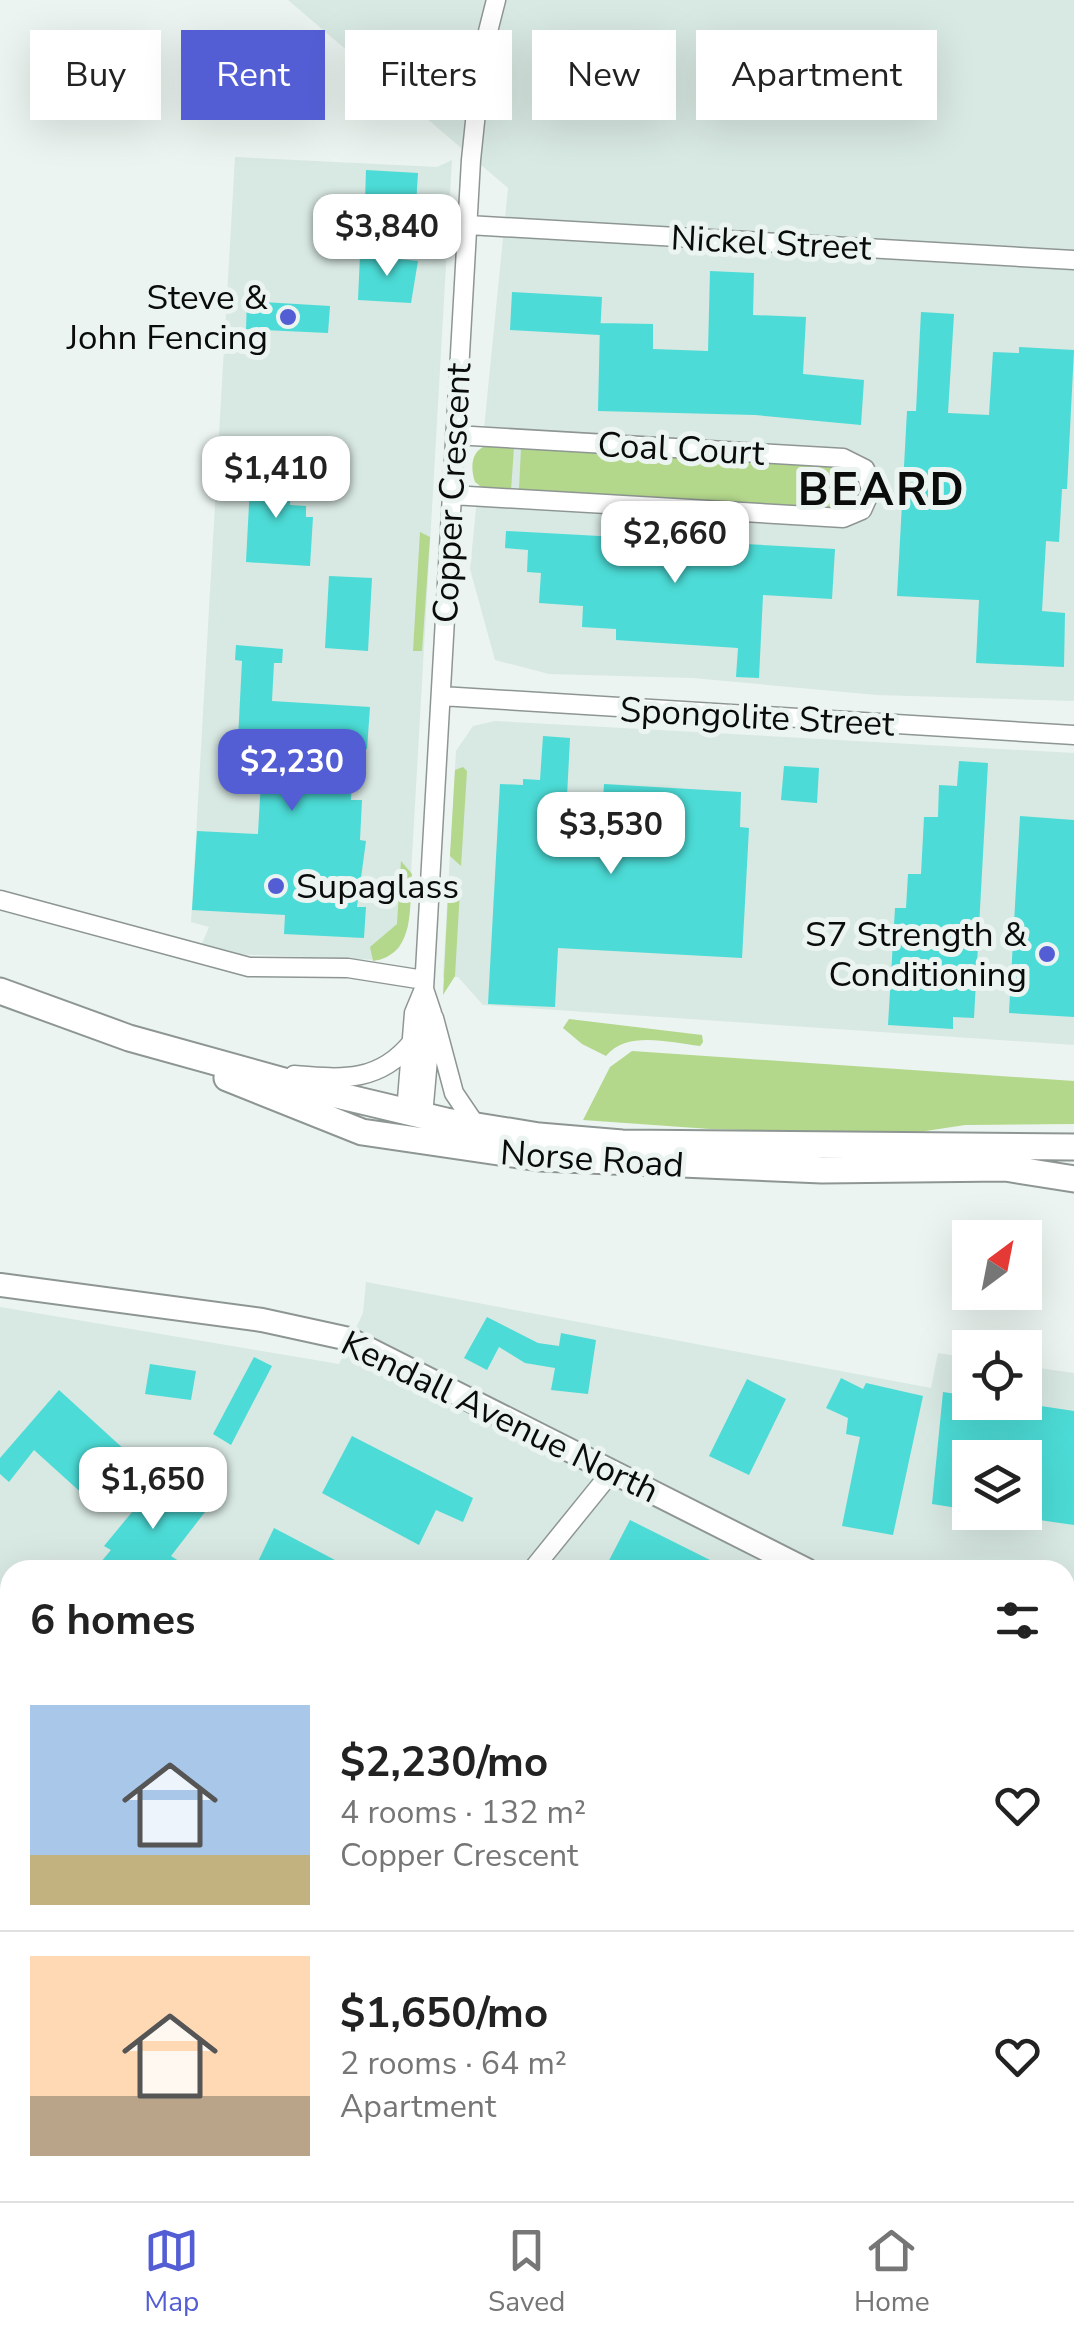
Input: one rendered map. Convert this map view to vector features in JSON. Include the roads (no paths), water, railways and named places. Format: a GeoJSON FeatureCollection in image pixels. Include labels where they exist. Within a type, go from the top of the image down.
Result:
{"type":"FeatureCollection","features":[{"type":"Feature","properties":{"kind":"main road","name":"Norse Road"},"geometry":{"type":"LineString","coordinates":[[0,991],[129,1038],[414,1114],[478,1127],[622,1143],[1074,1147]]}},
{"type":"Feature","properties":{"kind":"main road","name":"Norse Road"},"geometry":{"type":"LineString","coordinates":[[0,1002],[50,1012]]}},
{"type":"Feature","properties":{"kind":"main road","name":"Norse Road"},"geometry":{"type":"LineString","coordinates":[[129,1038],[362,1132],[412,1141],[621,1164],[1005,1168],[1074,1179]]}},
{"type":"Feature","properties":{"kind":"main road"},"geometry":{"type":"LineString","coordinates":[[412,1141],[414,1114]]}},
{"type":"Feature","properties":{"kind":"main road"},"geometry":{"type":"LineString","coordinates":[[918,1146],[967,1132],[1074,1132]]}},
{"type":"Feature","properties":{"kind":"main road"},"geometry":{"type":"LineString","coordinates":[[1005,1168],[1074,1168]]}},
{"type":"Feature","properties":{"kind":"street","name":"Copper Crescent"},"geometry":{"type":"LineString","coordinates":[[414,1114],[412,1042],[414,1013],[424,984],[468,225],[482,55],[496,0]]}},
{"type":"Feature","properties":{"kind":"street","name":"Nickel Street"},"geometry":{"type":"LineString","coordinates":[[468,225],[1074,260]]}},
{"type":"Feature","properties":{"kind":"street","name":"Coal Court"},"geometry":{"type":"LineString","coordinates":[[452,495],[843,518],[862,510],[872,490],[869,474],[848,459],[455,435]]}},
{"type":"Feature","properties":{"kind":"street","name":"Spongolite Street"},"geometry":{"type":"LineString","coordinates":[[441,696],[1074,735]]}},
{"type":"Feature","properties":{"kind":"street"},"geometry":{"type":"LineString","coordinates":[[0,900],[249,968],[348,968],[424,984]]}},
{"type":"Feature","properties":{"kind":"street","name":"Copper Crescent"},"geometry":{"type":"LineString","coordinates":[[414,1114],[432,1014],[424,984]]}},
{"type":"Feature","properties":{"kind":"street"},"geometry":{"type":"LineString","coordinates":[[432,1014],[454,1093],[478,1127]]}},
{"type":"Feature","properties":{"kind":"street"},"geometry":{"type":"LineString","coordinates":[[254,1071],[354,1079],[387,1068],[412,1042]]}},
{"type":"Feature","properties":{"kind":"street","name":"Kendall Avenue North"},"geometry":{"type":"LineString","coordinates":[[0,1285],[262,1320],[348,1339],[787,1560]]}},
{"type":"Feature","properties":{"kind":"street"},"geometry":{"type":"LineString","coordinates":[[540,1560],[613,1470]]}},
{"type":"Feature","properties":{"kind":"place","name":"Steve & John Fencing"},"geometry":{"type":"Point","coordinates":[288,317]}},
{"type":"Feature","properties":{"kind":"place","name":"Supaglass"},"geometry":{"type":"Point","coordinates":[276,886]}},
{"type":"Feature","properties":{"kind":"place","name":"S7 Strength & Conditioning"},"geometry":{"type":"Point","coordinates":[1047,954]}},
{"type":"Feature","properties":{"kind":"district","name":"BEARD"},"geometry":{"type":"Point","coordinates":[882,490]}}]}
